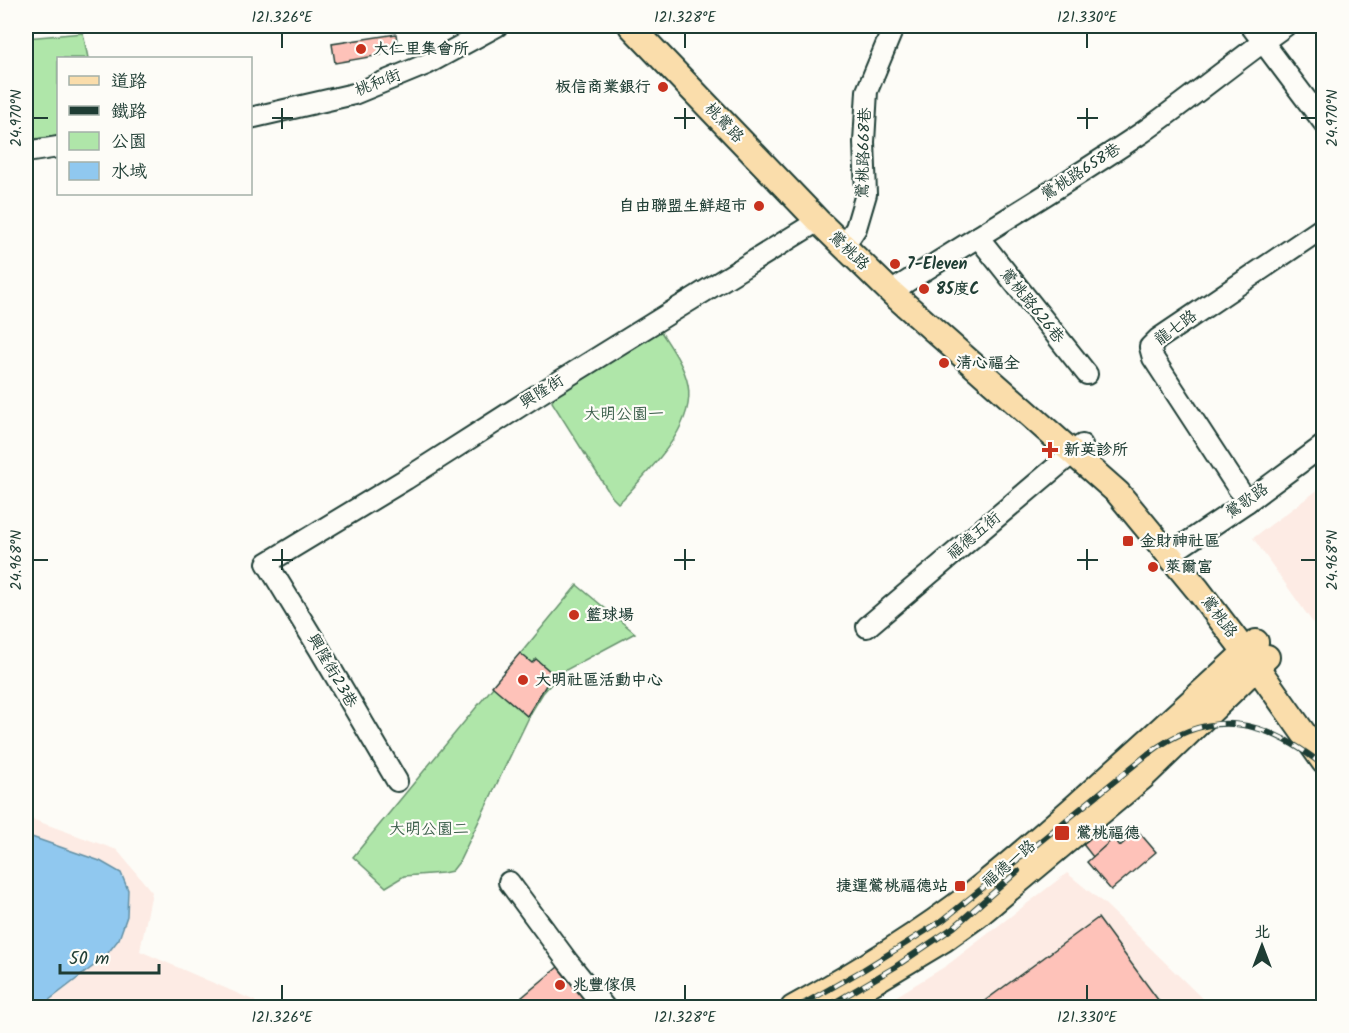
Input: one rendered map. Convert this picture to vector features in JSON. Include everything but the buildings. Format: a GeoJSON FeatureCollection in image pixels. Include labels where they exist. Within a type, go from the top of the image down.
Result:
{"type":"FeatureCollection","features":[{"type":"Feature","properties":{"kind":"main road","name":"桃鶯路"},"geometry":{"type":"LineString","coordinates":[[631,26],[818,221]]}},
{"type":"Feature","properties":{"kind":"main road","name":"鶯桃路"},"geometry":{"type":"LineString","coordinates":[[818,221],[840,225],[847,241],[896,289],[1077,449],[1129,484],[1176,550],[1256,654],[1323,736]]}},
{"type":"Feature","properties":{"kind":"main road","name":"鶯桃路"},"geometry":{"type":"LineString","coordinates":[[1256,654],[1323,762]]}},
{"type":"Feature","properties":{"kind":"main road","name":"福德一路"},"geometry":{"type":"LineString","coordinates":[[793,1008],[880,956],[974,892],[1256,654]]}},
{"type":"Feature","properties":{"kind":"main road","name":"福德一路"},"geometry":{"type":"LineString","coordinates":[[830,1008],[943,940],[978,915],[1144,776],[1256,654]]}},
{"type":"Feature","properties":{"kind":"street","name":"桃和街"},"geometry":{"type":"LineString","coordinates":[[252,118],[354,94],[427,64],[497,26]]}},
{"type":"Feature","properties":{"kind":"street","name":"鶯桃路668巷"},"geometry":{"type":"LineString","coordinates":[[847,241],[856,228],[866,194],[864,142],[867,91],[894,26]]}},
{"type":"Feature","properties":{"kind":"street"},"geometry":{"type":"LineString","coordinates":[[1251,26],[1323,123]]}},
{"type":"Feature","properties":{"kind":"street","name":"鶯桃路658巷"},"geometry":{"type":"LineString","coordinates":[[896,289],[1144,131],[1285,26]]}},
{"type":"Feature","properties":{"kind":"street"},"geometry":{"type":"LineString","coordinates":[[26,152],[57,147]]}},
{"type":"Feature","properties":{"kind":"street","name":"興隆街"},"geometry":{"type":"LineString","coordinates":[[267,563],[406,479],[818,221]]}},
{"type":"Feature","properties":{"kind":"street","name":"龍七路"},"geometry":{"type":"LineString","coordinates":[[1246,502],[1153,358],[1150,347],[1158,339],[1323,227]]}},
{"type":"Feature","properties":{"kind":"street","name":"鶯桃路626巷"},"geometry":{"type":"LineString","coordinates":[[978,237],[1087,374]]}},
{"type":"Feature","properties":{"kind":"street","name":"鶯歌路"},"geometry":{"type":"LineString","coordinates":[[1176,550],[1323,445]]}},
{"type":"Feature","properties":{"kind":"street","name":"福德五街"},"geometry":{"type":"LineString","coordinates":[[867,627],[1077,449]]}},
{"type":"Feature","properties":{"kind":"street","name":"興隆街23巷"},"geometry":{"type":"LineString","coordinates":[[267,563],[397,781]]}},
{"type":"Feature","properties":{"kind":"street"},"geometry":{"type":"LineString","coordinates":[[509,882],[605,1008]]}},
{"type":"Feature","properties":{"kind":"shaded area"},"geometry":{"type":"Polygon","coordinates":[[[1323,486],[1323,637],[1253,538],[1323,486]]]}},
{"type":"Feature","properties":{"kind":"shaded area"},"geometry":{"type":"Polygon","coordinates":[[[26,817],[117,850],[152,892],[140,951],[255,1001],[255,1007],[26,1007],[26,817]]]}},
{"type":"Feature","properties":{"kind":"shaded area"},"geometry":{"type":"Polygon","coordinates":[[[1067,873],[1106,905],[1211,1007],[877,1008],[946,966],[1067,873]]]}},
{"type":"Feature","properties":{"kind":"green space"},"geometry":{"type":"Polygon","coordinates":[[[83,33],[88,57],[57,57],[57,136],[26,140],[26,38],[83,33]]]}},
{"type":"Feature","properties":{"kind":"green space","name":"大明公園一"},"geometry":{"type":"Polygon","coordinates":[[[658,327],[683,370],[688,385],[689,401],[685,417],[668,447],[618,503],[552,402],[556,392],[658,327]]]}},
{"type":"Feature","properties":{"kind":"green space","name":"大明公園二"},"geometry":{"type":"Polygon","coordinates":[[[577,585],[635,633],[562,672],[543,693],[532,711],[459,862],[452,871],[404,876],[386,887],[353,857],[577,585]]]}},
{"type":"Feature","properties":{"kind":"water"},"geometry":{"type":"Polygon","coordinates":[[[26,835],[100,861],[121,873],[128,890],[127,916],[119,939],[104,958],[40,1007],[26,1007],[26,835]]]}},
{"type":"Feature","properties":{"kind":"railway"},"geometry":{"type":"LineString","coordinates":[[796,1008],[863,970],[943,920],[1148,754],[1171,739],[1194,729],[1216,724],[1238,724],[1259,729],[1280,738],[1324,766]]}},
{"type":"Feature","properties":{"kind":"railway"},"geometry":{"type":"LineString","coordinates":[[825,1008],[895,967],[954,927],[1018,871]]}},
{"type":"Feature","properties":{"kind":"place","name":"大仁里集會所"},"geometry":{"type":"Point","coordinates":[361,49]}},
{"type":"Feature","properties":{"kind":"place","name":"板信商業銀行"},"geometry":{"type":"Point","coordinates":[663,87]}},
{"type":"Feature","properties":{"kind":"place","name":"自由聯盟生鮮超市"},"geometry":{"type":"Point","coordinates":[759,206]}},
{"type":"Feature","properties":{"kind":"place","name":"7-Eleven"},"geometry":{"type":"Point","coordinates":[895,264]}},
{"type":"Feature","properties":{"kind":"place","name":"85度C"},"geometry":{"type":"Point","coordinates":[924,289]}},
{"type":"Feature","properties":{"kind":"place","name":"清心福全"},"geometry":{"type":"Point","coordinates":[944,363]}},
{"type":"Feature","properties":{"kind":"place","name":"新英診所"},"geometry":{"type":"Point","coordinates":[1050,450]}},
{"type":"Feature","properties":{"kind":"place","name":"金財神社區"},"geometry":{"type":"Point","coordinates":[1128,541]}},
{"type":"Feature","properties":{"kind":"place","name":"萊爾富"},"geometry":{"type":"Point","coordinates":[1153,567]}},
{"type":"Feature","properties":{"kind":"place","name":"籃球場"},"geometry":{"type":"Point","coordinates":[574,615]}},
{"type":"Feature","properties":{"kind":"place","name":"大明社區活動中心"},"geometry":{"type":"Point","coordinates":[523,680]}},
{"type":"Feature","properties":{"kind":"place","name":"鶯桃福德"},"geometry":{"type":"Point","coordinates":[1062,833]}},
{"type":"Feature","properties":{"kind":"place","name":"捷運鶯桃福德站"},"geometry":{"type":"Point","coordinates":[960,886]}},
{"type":"Feature","properties":{"kind":"place","name":"兆豐傢俱"},"geometry":{"type":"Point","coordinates":[560,985]}}]}
